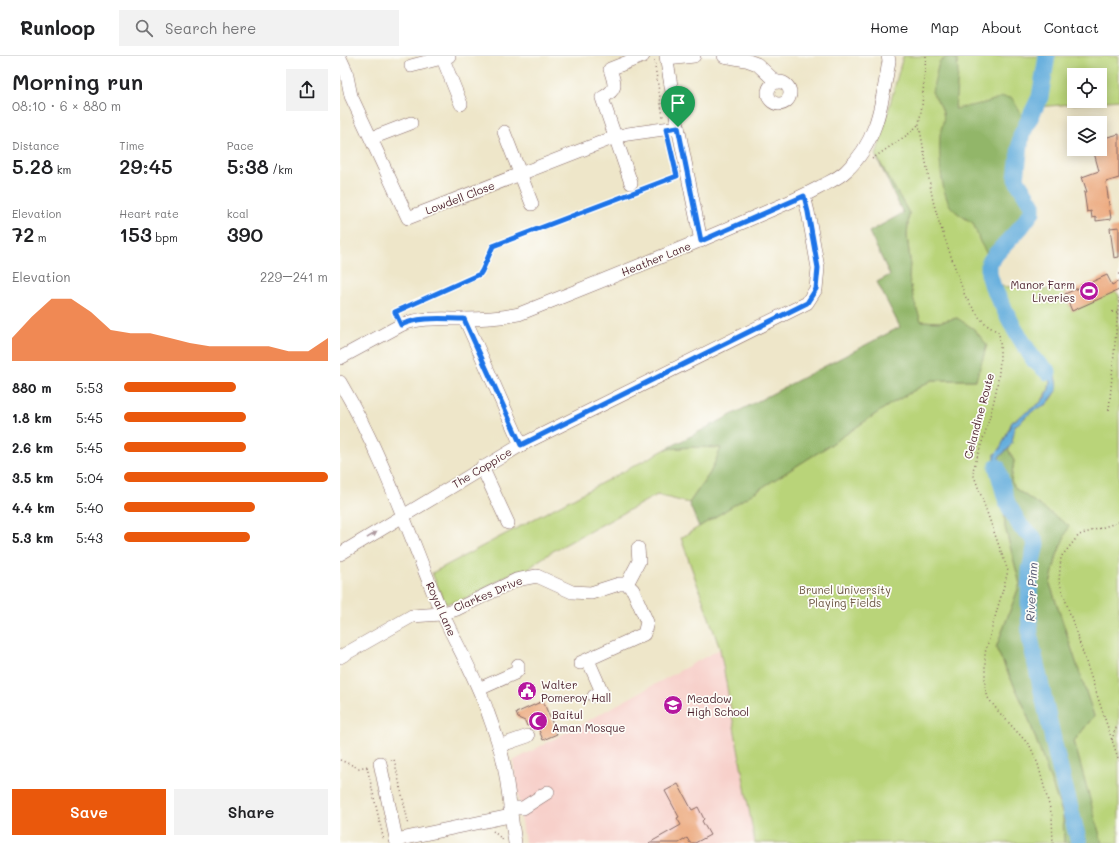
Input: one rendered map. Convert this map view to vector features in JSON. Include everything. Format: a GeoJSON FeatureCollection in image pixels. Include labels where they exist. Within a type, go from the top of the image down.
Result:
{"type":"FeatureCollection","features":[{"type":"Feature","properties":{"kind":"street"},"geometry":{"type":"LineString","coordinates":[[635,188],[615,137],[602,98],[614,89],[615,85],[610,69],[643,56]]}},
{"type":"Feature","properties":{"kind":"street"},"geometry":{"type":"LineString","coordinates":[[694,56],[667,58],[672,128],[701,241]]}},
{"type":"Feature","properties":{"kind":"street"},"geometry":{"type":"LineString","coordinates":[[724,56],[746,60],[756,64],[776,82]]}},
{"type":"Feature","properties":{"kind":"street","name":"Heather Lane"},"geometry":{"type":"LineString","coordinates":[[340,358],[401,325],[410,322],[429,319],[499,318],[519,314],[701,241],[804,196],[842,175],[854,163],[866,146],[880,112],[889,61],[888,56]]}},
{"type":"Feature","properties":{"kind":"street"},"geometry":{"type":"LineString","coordinates":[[411,66],[446,57],[461,104]]}},
{"type":"Feature","properties":{"kind":"street","name":"Lowdell Close"},"geometry":{"type":"LineString","coordinates":[[340,58],[346,71],[352,96],[408,218],[615,137],[672,128]]}},
{"type":"Feature","properties":{"kind":"street"},"geometry":{"type":"LineString","coordinates":[[372,138],[411,123]]}},
{"type":"Feature","properties":{"kind":"street"},"geometry":{"type":"LineString","coordinates":[[504,132],[532,204]]}},
{"type":"Feature","properties":{"kind":"street","name":"The Coppice"},"geometry":{"type":"LineString","coordinates":[[340,554],[403,517],[482,467],[521,445],[807,303],[816,289],[818,268],[804,196]]}},
{"type":"Feature","properties":{"kind":"street"},"geometry":{"type":"LineString","coordinates":[[464,319],[521,445]]}},
{"type":"Feature","properties":{"kind":"street","name":"Royal Lane"},"geometry":{"type":"LineString","coordinates":[[340,382],[374,448],[441,614],[479,689],[488,712],[504,765],[515,843]]}},
{"type":"Feature","properties":{"kind":"street"},"geometry":{"type":"LineString","coordinates":[[482,467],[508,523]]}},
{"type":"Feature","properties":{"kind":"street"},"geometry":{"type":"LineString","coordinates":[[594,696],[602,692],[584,662],[644,634],[647,622],[633,590],[627,584],[639,561],[638,548]]}},
{"type":"Feature","properties":{"kind":"street","name":"Clarkes Drive"},"geometry":{"type":"LineString","coordinates":[[340,657],[412,616],[441,614],[457,609],[516,580],[537,576],[572,592],[591,593],[619,584],[627,584]]}},
{"type":"Feature","properties":{"kind":"street"},"geometry":{"type":"LineString","coordinates":[[479,689],[515,673],[518,670],[518,665]]}},
{"type":"Feature","properties":{"kind":"street"},"geometry":{"type":"LineString","coordinates":[[499,746],[528,736]]}},
{"type":"Feature","properties":{"kind":"street"},"geometry":{"type":"LineString","coordinates":[[380,763],[392,842],[483,822],[522,808],[548,792]]}},
{"type":"Feature","properties":{"kind":"path"},"geometry":{"type":"LineString","coordinates":[[654,56],[672,128]]}},
{"type":"Feature","properties":{"kind":"path","name":"Celandine Route"},"geometry":{"type":"LineString","coordinates":[[926,56],[919,124],[933,201],[965,296],[979,316],[988,326],[996,330],[1000,336],[1000,368],[998,382],[973,470],[1008,571],[985,653],[985,687],[988,698],[1030,746],[1038,764],[1052,816],[1053,843]]}},
{"type":"Feature","properties":{"kind":"path"},"geometry":{"type":"LineString","coordinates":[[876,156],[910,133],[919,124]]}},
{"type":"Feature","properties":{"kind":"path"},"geometry":{"type":"LineString","coordinates":[[401,325],[395,312],[480,274],[493,246],[635,188],[677,176]]}},
{"type":"Feature","properties":{"kind":"path"},"geometry":{"type":"LineString","coordinates":[[1109,410],[1119,298]]}},
{"type":"Feature","properties":{"kind":"path"},"geometry":{"type":"LineString","coordinates":[[1112,312],[1118,312]]}},
{"type":"Feature","properties":{"kind":"path"},"geometry":{"type":"LineString","coordinates":[[1119,522],[1079,535],[1061,557],[1059,581],[1119,761]]}},
{"type":"Feature","properties":{"kind":"path"},"geometry":{"type":"LineString","coordinates":[[1112,740],[1115,729],[1119,727]]}},
{"type":"Feature","properties":{"kind":"path"},"geometry":{"type":"LineString","coordinates":[[340,760],[359,768],[394,759],[411,837]]}},
{"type":"Feature","properties":{"kind":"path"},"geometry":{"type":"LineString","coordinates":[[367,766],[392,842]]}},
{"type":"Feature","properties":{"kind":"path"},"geometry":{"type":"LineString","coordinates":[[483,822],[506,843]]}},
{"type":"Feature","properties":{"kind":"shaded area","name":"Meadow High School"},"geometry":{"type":"Polygon","coordinates":[[[720,649],[754,842],[525,843],[513,761],[720,649]]]}},
{"type":"Feature","properties":{"kind":"green space","name":"Brunel University Playing Fields"},"geometry":{"type":"Polygon","coordinates":[[[903,56],[1119,56],[1119,100],[1107,101],[1107,68],[1067,68],[1067,104],[1037,107],[1024,138],[1019,178],[1034,201],[1035,213],[993,264],[992,275],[998,286],[1065,291],[1065,295],[1072,311],[1115,291],[1119,295],[1119,843],[1101,843],[1074,741],[1094,716],[1050,584],[1057,555],[1068,526],[1016,489],[1011,481],[1014,461],[1008,449],[1014,427],[1033,411],[1047,404],[1053,397],[1056,390],[1056,383],[1050,371],[1032,355],[1049,376],[1049,389],[1040,403],[1012,422],[1000,449],[995,454],[996,479],[1003,490],[1005,527],[1020,584],[996,648],[1024,706],[1063,815],[1064,843],[755,843],[720,649],[681,538],[830,445],[889,405],[932,380],[976,380],[957,318],[939,322],[921,321],[914,301],[909,278],[910,260],[907,236],[909,213],[876,156],[903,56]]]}},
{"type":"Feature","properties":{"kind":"green space"},"geometry":{"type":"Polygon","coordinates":[[[947,57],[957,59],[958,73],[955,109],[985,103],[1002,97],[1012,98],[1023,117],[1027,131],[1024,138],[1019,178],[1034,201],[1035,213],[993,264],[980,242],[973,223],[958,214],[951,207],[944,192],[940,152],[940,135],[943,116],[942,110],[932,92],[939,62],[947,57]]]}},
{"type":"Feature","properties":{"kind":"green space"},"geometry":{"type":"Polygon","coordinates":[[[876,156],[909,213],[907,236],[910,260],[909,278],[914,301],[921,321],[939,322],[957,318],[974,329],[987,345],[976,380],[932,380],[889,405],[830,445],[699,527],[689,503],[710,473],[721,448],[693,447],[666,449],[900,327],[877,282],[890,275],[869,232],[903,213],[876,156]]]}},
{"type":"Feature","properties":{"kind":"green space"},"geometry":{"type":"Polygon","coordinates":[[[693,447],[722,448],[710,473],[689,503],[657,495],[553,551],[529,569],[513,572],[470,597],[445,604],[432,573],[666,449],[693,447]]]}},
{"type":"Feature","properties":{"kind":"green space"},"geometry":{"type":"Polygon","coordinates":[[[1008,449],[1014,461],[1011,481],[1016,489],[1069,526],[1057,555],[1050,584],[1094,716],[1074,741],[1102,843],[1064,843],[1063,815],[1024,706],[996,648],[1020,584],[1005,527],[1002,476],[999,469],[999,457],[1008,449]]]}},
{"type":"Feature","properties":{"kind":"water"},"geometry":{"type":"Polygon","coordinates":[[[1031,354],[1055,375],[1057,391],[1047,404],[1033,411],[1015,426],[1012,443],[999,457],[1003,490],[994,472],[995,454],[1000,449],[1012,422],[1040,403],[1046,396],[1049,389],[1049,376],[1033,365],[1031,354]]]}},
{"type":"Feature","properties":{"kind":"building"},"geometry":{"type":"Polygon","coordinates":[[[1119,134],[1119,178],[1106,182],[1111,219],[1096,221],[1096,217],[1092,218],[1091,211],[1087,212],[1084,192],[1087,192],[1082,177],[1099,171],[1095,156],[1107,156],[1107,137],[1119,134]]]}},
{"type":"Feature","properties":{"kind":"building"},"geometry":{"type":"Polygon","coordinates":[[[1119,227],[1119,257],[1114,258],[1110,228],[1119,227]]]}},
{"type":"Feature","properties":{"kind":"building","name":"Manor Farm Liveries"},"geometry":{"type":"Polygon","coordinates":[[[1107,275],[1112,285],[1119,281],[1119,290],[1072,311],[1065,294],[1107,275]]]}},
{"type":"Feature","properties":{"kind":"building","name":"Baitul Aman Mosque"},"geometry":{"type":"Polygon","coordinates":[[[543,701],[557,734],[543,740],[536,723],[527,726],[525,721],[518,718],[516,713],[543,701]]]}},
{"type":"Feature","properties":{"kind":"building"},"geometry":{"type":"Polygon","coordinates":[[[678,784],[692,810],[698,807],[704,819],[702,821],[710,835],[695,843],[690,843],[687,838],[679,843],[649,843],[681,825],[677,818],[679,817],[665,791],[678,784]]]}},
{"type":"Feature","properties":{"kind":"waterway","name":"River Pinn"},"geometry":{"type":"LineString","coordinates":[[1047,56],[1040,97],[1021,136],[1016,179],[1032,205],[1032,212],[1021,227],[989,263],[989,274],[993,287],[1015,330],[1034,360],[1048,372]]}},
{"type":"Feature","properties":{"kind":"waterway","name":"River Pinn"},"geometry":{"type":"LineString","coordinates":[[997,467],[1007,503],[1021,527],[1033,537],[1036,544],[1030,570],[1030,638],[1057,757],[1079,843]]}},
{"type":"Feature","properties":{"kind":"place","name":"Manor Farm Liveries"},"geometry":{"type":"Point","coordinates":[1089,291]}},
{"type":"Feature","properties":{"kind":"place","name":"Walter Pomeroy Hall"},"geometry":{"type":"Point","coordinates":[527,691]}},
{"type":"Feature","properties":{"kind":"place","name":"Meadow High School"},"geometry":{"type":"Point","coordinates":[673,705]}},
{"type":"Feature","properties":{"kind":"place","name":"Baitul Aman Mosque"},"geometry":{"type":"Point","coordinates":[538,721]}},
{"type":"Feature","properties":{"kind":"route"},"geometry":{"type":"LineString","coordinates":[[678,127],[701,241],[804,196],[818,268],[816,289],[807,303],[521,445],[464,319],[429,319],[401,325],[395,312],[480,274],[493,246],[677,176],[666,129],[678,127]]}}]}
